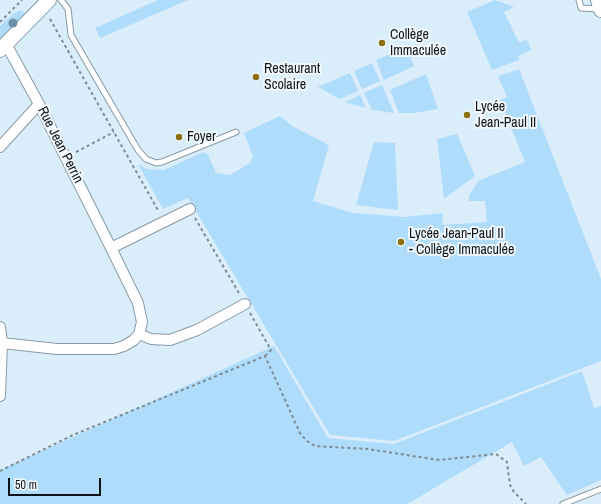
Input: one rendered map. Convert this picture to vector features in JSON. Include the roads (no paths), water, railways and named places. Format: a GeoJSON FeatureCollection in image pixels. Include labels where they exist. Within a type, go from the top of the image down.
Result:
{"type":"FeatureCollection","features":[{"type":"Feature","properties":{"kind":"street"},"geometry":{"type":"LineString","coordinates":[[3,47],[49,0]]}},
{"type":"Feature","properties":{"kind":"street"},"geometry":{"type":"LineString","coordinates":[[598,0],[601,9]]}},
{"type":"Feature","properties":{"kind":"street","name":"Rue Jean Perrin"},"geometry":{"type":"LineString","coordinates":[[3,47],[39,104],[111,248],[141,313],[142,322],[139,334]]}},
{"type":"Feature","properties":{"kind":"street"},"geometry":{"type":"LineString","coordinates":[[0,147],[39,104]]}},
{"type":"Feature","properties":{"kind":"street"},"geometry":{"type":"LineString","coordinates":[[111,248],[190,209]]}},
{"type":"Feature","properties":{"kind":"street"},"geometry":{"type":"LineString","coordinates":[[2,343],[57,349],[114,349],[124,346],[134,340],[139,334],[151,339],[170,340],[197,330],[245,304]]}},
{"type":"Feature","properties":{"kind":"street"},"geometry":{"type":"LineString","coordinates":[[0,327],[2,343],[0,396]]}},
{"type":"Feature","properties":{"kind":"lane"},"geometry":{"type":"LineString","coordinates":[[61,0],[68,9],[71,35],[138,150],[146,159],[156,163],[162,162],[236,132]]}},
{"type":"Feature","properties":{"kind":"lane"},"geometry":{"type":"LineString","coordinates":[[578,0],[581,8],[601,9]]}},
{"type":"Feature","properties":{"kind":"lane"},"geometry":{"type":"LineString","coordinates":[[563,504],[601,489]]}},
{"type":"Feature","properties":{"kind":"place","name":"Collège Immaculée"},"geometry":{"type":"Point","coordinates":[382,43]}},
{"type":"Feature","properties":{"kind":"place","name":"Restaurant Scolaire"},"geometry":{"type":"Point","coordinates":[256,77]}},
{"type":"Feature","properties":{"kind":"place","name":"Lycée Jean-Paul II"},"geometry":{"type":"Point","coordinates":[467,115]}},
{"type":"Feature","properties":{"kind":"place","name":"Foyer"},"geometry":{"type":"Point","coordinates":[179,137]}},
{"type":"Feature","properties":{"kind":"place","name":"Lycée Jean-Paul II - Collège Immaculée"},"geometry":{"type":"Point","coordinates":[401,242]}}]}
